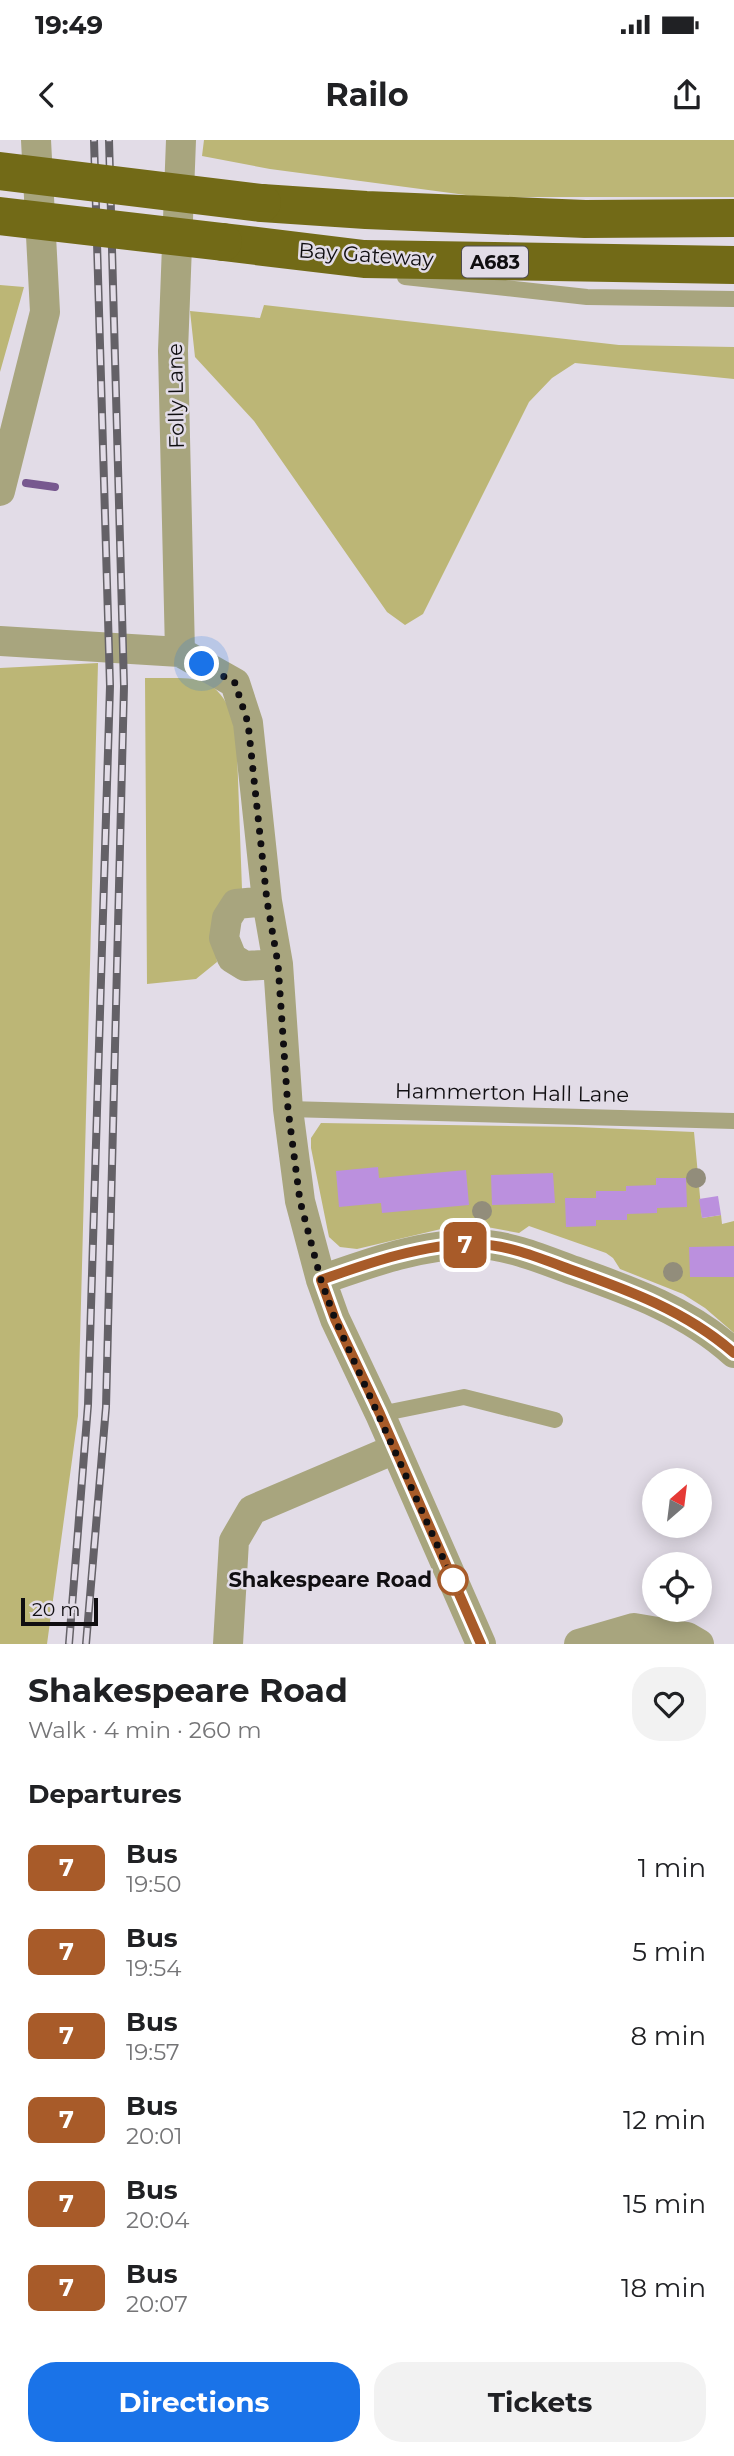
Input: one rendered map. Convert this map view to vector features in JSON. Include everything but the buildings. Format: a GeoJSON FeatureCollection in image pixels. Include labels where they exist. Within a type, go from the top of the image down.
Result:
{"type":"FeatureCollection","features":[{"type":"Feature","properties":{"kind":"highway","name":"A683"},"geometry":{"type":"LineString","coordinates":[[0,172],[262,202],[366,210],[585,219],[734,218]]}},
{"type":"Feature","properties":{"kind":"highway","name":"Bay Gateway"},"geometry":{"type":"LineString","coordinates":[[0,216],[364,259],[734,265]]}},
{"type":"Feature","properties":{"kind":"street"},"geometry":{"type":"LineString","coordinates":[[0,491],[45,312],[36,140]]}},
{"type":"Feature","properties":{"kind":"street","name":"Folly Lane"},"geometry":{"type":"LineString","coordinates":[[180,652],[173,351],[181,140]]}},
{"type":"Feature","properties":{"kind":"street"},"geometry":{"type":"LineString","coordinates":[[0,641],[180,652],[235,683],[248,723],[267,901],[278,964],[288,1109],[300,1201],[321,1280],[335,1319],[380,1414],[481,1644]]}},
{"type":"Feature","properties":{"kind":"street"},"geometry":{"type":"LineString","coordinates":[[267,901],[236,904],[227,918],[224,938],[232,958],[245,966],[278,964]]}},
{"type":"Feature","properties":{"kind":"street"},"geometry":{"type":"LineString","coordinates":[[321,1280],[387,1258],[445,1247],[477,1244],[512,1250],[604,1281],[653,1301],[692,1321],[734,1353]]}},
{"type":"Feature","properties":{"kind":"street"},"geometry":{"type":"LineString","coordinates":[[228,1644],[234,1541],[252,1510],[395,1448]]}},
{"type":"Feature","properties":{"kind":"street"},"geometry":{"type":"LineString","coordinates":[[579,1644],[634,1628],[687,1637],[699,1644]]}},
{"type":"Feature","properties":{"kind":"lane"},"geometry":{"type":"LineString","coordinates":[[245,246],[363,272],[587,297],[734,299]]}},
{"type":"Feature","properties":{"kind":"lane","name":"Hammerton Hall Lane"},"geometry":{"type":"LineString","coordinates":[[288,1109],[734,1121]]}},
{"type":"Feature","properties":{"kind":"lane"},"geometry":{"type":"LineString","coordinates":[[380,1414],[464,1397],[555,1420]]}},
{"type":"Feature","properties":{"kind":"shaded area"},"geometry":{"type":"Polygon","coordinates":[[[204,140],[734,140],[734,197],[481,197],[270,169],[202,156],[204,140]]]}},
{"type":"Feature","properties":{"kind":"shaded area"},"geometry":{"type":"Polygon","coordinates":[[[0,285],[24,287],[0,372],[0,285]]]}},
{"type":"Feature","properties":{"kind":"shaded area"},"geometry":{"type":"Polygon","coordinates":[[[264,305],[619,345],[734,347],[734,379],[575,363],[552,378],[529,402],[423,614],[405,625],[387,612],[254,421],[195,357],[190,311],[260,318],[264,305]]]}},
{"type":"Feature","properties":{"kind":"shaded area"},"geometry":{"type":"Polygon","coordinates":[[[98,663],[78,1416],[47,1644],[0,1644],[0,668],[98,663]]]}},
{"type":"Feature","properties":{"kind":"shaded area"},"geometry":{"type":"Polygon","coordinates":[[[145,678],[190,679],[212,686],[220,694],[236,724],[242,889],[214,933],[217,962],[196,979],[147,984],[145,678]]]}},
{"type":"Feature","properties":{"kind":"shaded area"},"geometry":{"type":"Polygon","coordinates":[[[321,1123],[576,1127],[694,1132],[702,1218],[721,1215],[722,1224],[734,1221],[734,1333],[705,1308],[683,1294],[620,1269],[606,1253],[529,1226],[519,1233],[487,1227],[441,1229],[357,1249],[340,1247],[329,1237],[311,1148],[311,1138],[321,1123]]]}},
{"type":"Feature","properties":{"kind":"waterway"},"geometry":{"type":"LineString","coordinates":[[26,483],[55,487]]}},
{"type":"Feature","properties":{"kind":"railway"},"geometry":{"type":"LineString","coordinates":[[69,1644],[88,1405],[110,686],[94,140]]}},
{"type":"Feature","properties":{"kind":"railway"},"geometry":{"type":"LineString","coordinates":[[86,1644],[106,1407],[124,686],[109,140]]}},
{"type":"Feature","properties":{"kind":"bus line","name":"7"},"geometry":{"type":"LineString","coordinates":[[481,1644],[380,1414],[335,1319],[321,1280],[387,1258],[445,1247],[477,1244],[512,1250],[604,1281],[653,1301],[692,1321],[734,1353]]}},
{"type":"Feature","properties":{"kind":"place","name":"Shakespeare Road"},"geometry":{"type":"Point","coordinates":[453,1580]}},
{"type":"Feature","properties":{"kind":"route"},"geometry":{"type":"LineString","coordinates":[[202,664],[235,683],[248,723],[267,901],[278,964],[288,1109],[300,1201],[321,1280],[335,1319],[458,1591],[453,1580]]}}]}
